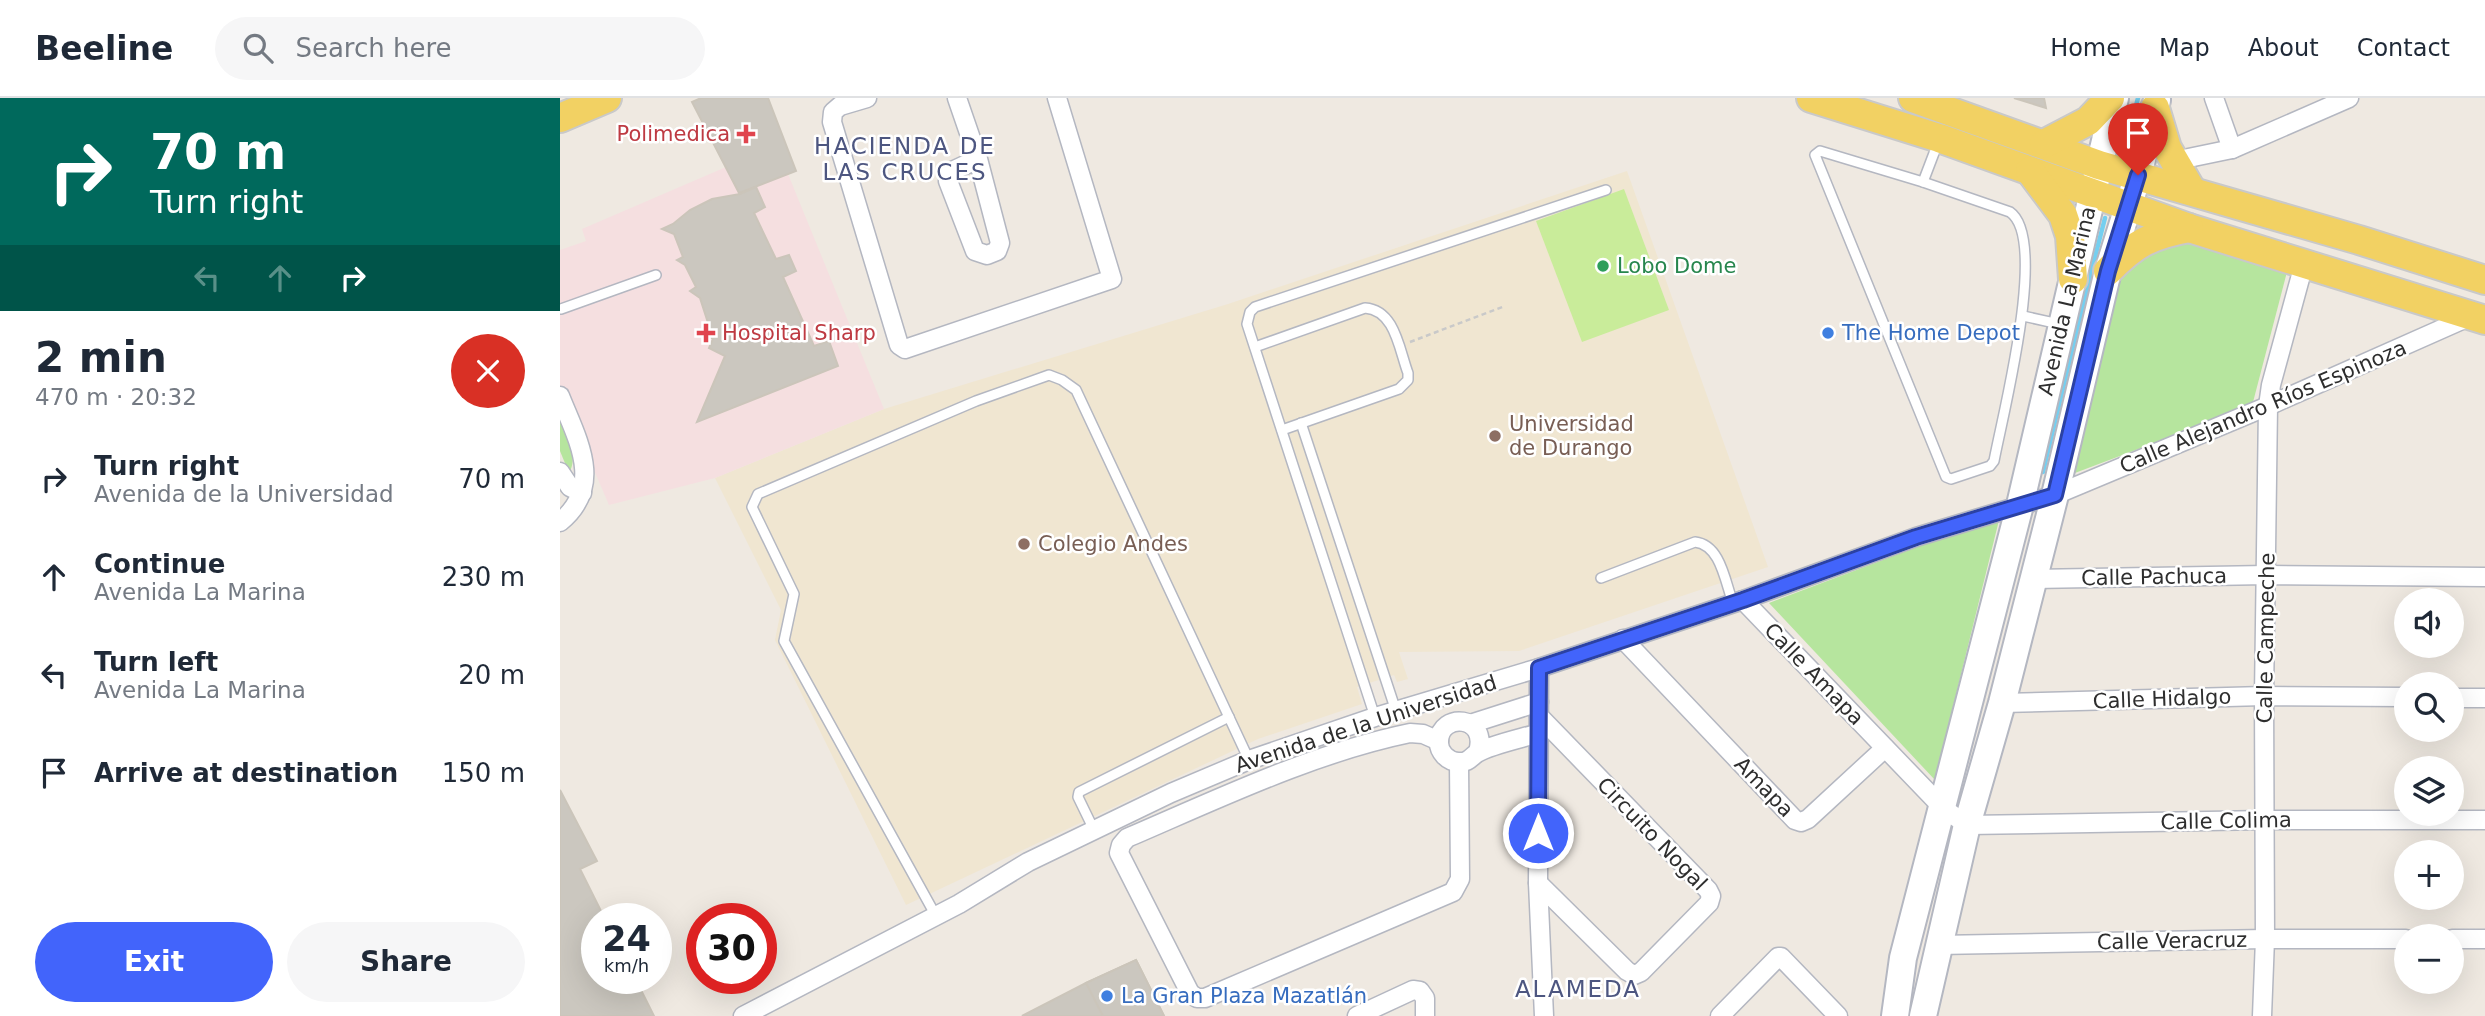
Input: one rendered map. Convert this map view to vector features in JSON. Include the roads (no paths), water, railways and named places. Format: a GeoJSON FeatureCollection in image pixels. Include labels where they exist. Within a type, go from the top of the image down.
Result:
{"type":"FeatureCollection","features":[{"type":"Feature","properties":{"kind":"main road"},"geometry":{"type":"LineString","coordinates":[[560,118],[607,98]]}},
{"type":"Feature","properties":{"kind":"main road"},"geometry":{"type":"LineString","coordinates":[[1811,98],[1939,138],[2189,228],[2478,318]]}},
{"type":"Feature","properties":{"kind":"main road"},"geometry":{"type":"LineString","coordinates":[[1913,98],[2099,165],[2485,280]]}},
{"type":"Feature","properties":{"kind":"main road"},"geometry":{"type":"LineString","coordinates":[[2044,144],[2088,121],[2109,98]]}},
{"type":"Feature","properties":{"kind":"main road","name":"Avenida La Marina"},"geometry":{"type":"LineString","coordinates":[[1895,1016],[1903,958],[2020,505],[2115,98]]}},
{"type":"Feature","properties":{"kind":"main road"},"geometry":{"type":"LineString","coordinates":[[2156,103],[2174,161],[2192,191]]}},
{"type":"Feature","properties":{"kind":"main road","name":"Avenida La Marina"},"geometry":{"type":"LineString","coordinates":[[1923,1016],[1967,825],[2002,704],[2108,271],[2138,175],[2156,103]]}},
{"type":"Feature","properties":{"kind":"main road"},"geometry":{"type":"LineString","coordinates":[[2030,171],[2063,215],[2070,236],[2073,279]]}},
{"type":"Feature","properties":{"kind":"main road"},"geometry":{"type":"LineString","coordinates":[[2108,271],[2135,245],[2163,233],[2189,228]]}},
{"type":"Feature","properties":{"kind":"street"},"geometry":{"type":"LineString","coordinates":[[867,98],[840,106],[833,112],[832,122],[899,345],[905,349],[1112,279],[1057,98]]}},
{"type":"Feature","properties":{"kind":"street"},"geometry":{"type":"LineString","coordinates":[[957,98],[978,159],[1000,243],[997,251],[987,255],[975,251],[948,176],[950,172],[978,159]]}},
{"type":"Feature","properties":{"kind":"street"},"geometry":{"type":"LineString","coordinates":[[2214,98],[2232,149]]}},
{"type":"Feature","properties":{"kind":"street"},"geometry":{"type":"LineString","coordinates":[[2174,161],[2232,149],[2349,98]]}},
{"type":"Feature","properties":{"kind":"street","name":"Calle Campeche"},"geometry":{"type":"LineString","coordinates":[[2262,1016],[2265,939],[2264,696],[2268,406],[2271,385],[2304,264]]}},
{"type":"Feature","properties":{"kind":"street","name":"Calle Alejandro Ríos Espinoza"},"geometry":{"type":"LineString","coordinates":[[2055,495],[2478,318]]}},
{"type":"Feature","properties":{"kind":"street"},"geometry":{"type":"LineString","coordinates":[[560,396],[581,449],[585,478],[575,507],[560,522]]}},
{"type":"Feature","properties":{"kind":"street"},"geometry":{"type":"LineString","coordinates":[[560,472],[570,488],[582,493]]}},
{"type":"Feature","properties":{"kind":"street"},"geometry":{"type":"LineString","coordinates":[[2020,505],[2055,495]]}},
{"type":"Feature","properties":{"kind":"street","name":"Avenida de la Universidad"},"geometry":{"type":"LineString","coordinates":[[743,1016],[936,916],[1028,862],[1171,793],[1249,760],[1375,717],[1539,668],[1738,602],[1916,537],[2020,505]]}},
{"type":"Feature","properties":{"kind":"street","name":"Calle Pachuca"},"geometry":{"type":"LineString","coordinates":[[2033,579],[2267,575],[2485,577]]}},
{"type":"Feature","properties":{"kind":"street","name":"Calle Amapa"},"geometry":{"type":"LineString","coordinates":[[1738,602],[1885,748]]}},
{"type":"Feature","properties":{"kind":"street","name":"Amapa"},"geometry":{"type":"LineString","coordinates":[[1623,639],[1795,820],[1801,822],[1808,819],[1885,748]]}},
{"type":"Feature","properties":{"kind":"street"},"geometry":{"type":"LineString","coordinates":[[1539,668],[1538,883],[1544,1016]]}},
{"type":"Feature","properties":{"kind":"street","name":"Calle Hidalgo"},"geometry":{"type":"LineString","coordinates":[[2002,704],[2264,696],[2394,697]]}},
{"type":"Feature","properties":{"kind":"street"},"geometry":{"type":"LineString","coordinates":[[2464,698],[2485,698]]}},
{"type":"Feature","properties":{"kind":"street"},"geometry":{"type":"LineString","coordinates":[[1470,724],[1539,717]]}},
{"type":"Feature","properties":{"kind":"street"},"geometry":{"type":"LineString","coordinates":[[1478,752],[1481,742],[1478,732],[1470,724],[1460,720],[1449,723],[1441,731],[1438,741],[1441,752],[1449,760],[1459,762],[1470,760],[1478,752],[1539,717]]}},
{"type":"Feature","properties":{"kind":"street","name":"Circuito Nogal"},"geometry":{"type":"LineString","coordinates":[[1538,883],[1634,975],[1641,972],[1709,903],[1711,896],[1539,717]]}},
{"type":"Feature","properties":{"kind":"street"},"geometry":{"type":"LineString","coordinates":[[1438,741],[1423,734],[1410,733],[1371,744],[1276,775],[1127,838],[1119,853],[1190,993],[1205,999],[1454,892],[1460,879],[1459,762]]}},
{"type":"Feature","properties":{"kind":"street"},"geometry":{"type":"LineString","coordinates":[[1885,748],[1943,808],[1967,825]]}},
{"type":"Feature","properties":{"kind":"street","name":"Calle Colima"},"geometry":{"type":"LineString","coordinates":[[1967,825],[2266,820],[2485,820]]}},
{"type":"Feature","properties":{"kind":"street","name":"Calle Veracruz"},"geometry":{"type":"LineString","coordinates":[[1938,945],[2394,939]]}},
{"type":"Feature","properties":{"kind":"street"},"geometry":{"type":"LineString","coordinates":[[2464,939],[2485,939]]}},
{"type":"Feature","properties":{"kind":"street"},"geometry":{"type":"LineString","coordinates":[[1720,1016],[1781,957],[1838,1016]]}},
{"type":"Feature","properties":{"kind":"street"},"geometry":{"type":"LineString","coordinates":[[1357,1016],[1413,990],[1420,991],[1425,998],[1425,1016]]}},
{"type":"Feature","properties":{"kind":"lane"},"geometry":{"type":"LineString","coordinates":[[1923,182],[1939,138]]}},
{"type":"Feature","properties":{"kind":"lane"},"geometry":{"type":"LineString","coordinates":[[1820,151],[1923,182],[2010,212],[2017,217],[2024,236],[2026,259],[2023,316],[1994,461],[1990,466],[1948,479],[1815,155],[1820,151]]}},
{"type":"Feature","properties":{"kind":"lane"},"geometry":{"type":"LineString","coordinates":[[1375,717],[1247,324],[1250,312],[1255,307],[1606,190]]}},
{"type":"Feature","properties":{"kind":"lane"},"geometry":{"type":"LineString","coordinates":[[560,310],[656,275]]}},
{"type":"Feature","properties":{"kind":"lane"},"geometry":{"type":"LineString","coordinates":[[1255,347],[1365,308],[1374,309],[1388,319],[1408,373],[1404,386],[1282,430]]}},
{"type":"Feature","properties":{"kind":"lane"},"geometry":{"type":"LineString","coordinates":[[2023,316],[2063,324]]}},
{"type":"Feature","properties":{"kind":"lane"},"geometry":{"type":"LineString","coordinates":[[936,916],[784,642],[794,594],[752,507],[758,494],[976,401],[1049,375],[1062,380],[1076,390],[1249,760]]}},
{"type":"Feature","properties":{"kind":"lane"},"geometry":{"type":"LineString","coordinates":[[1301,423],[1396,711]]}},
{"type":"Feature","properties":{"kind":"lane"},"geometry":{"type":"LineString","coordinates":[[1601,578],[1695,542],[1704,543],[1717,556],[1738,602]]}},
{"type":"Feature","properties":{"kind":"lane"},"geometry":{"type":"LineString","coordinates":[[1094,831],[1078,797],[1079,792],[1229,717]]}},
{"type":"Feature","properties":{"kind":"waterway"},"geometry":{"type":"LineString","coordinates":[[2125,148],[2138,98]]}},
{"type":"Feature","properties":{"kind":"waterway"},"geometry":{"type":"LineString","coordinates":[[2043,472],[2105,218]]}},
{"type":"Feature","properties":{"kind":"place","name":"Polimedica"},"geometry":{"type":"Point","coordinates":[746,134]}},
{"type":"Feature","properties":{"kind":"place","name":"Lobo Dome"},"geometry":{"type":"Point","coordinates":[1603,266]}},
{"type":"Feature","properties":{"kind":"place","name":"Hospital Sharp"},"geometry":{"type":"Point","coordinates":[706,333]}},
{"type":"Feature","properties":{"kind":"place","name":"The Home Depot"},"geometry":{"type":"Point","coordinates":[1828,333]}},
{"type":"Feature","properties":{"kind":"place","name":"Universidad de Durango"},"geometry":{"type":"Point","coordinates":[1495,436]}},
{"type":"Feature","properties":{"kind":"place","name":"Colegio Andes"},"geometry":{"type":"Point","coordinates":[1024,544]}},
{"type":"Feature","properties":{"kind":"place","name":"La Gran Plaza Mazatlán"},"geometry":{"type":"Point","coordinates":[1107,996]}},
{"type":"Feature","properties":{"kind":"district","name":"HACIENDA DE LAS CRUCES"},"geometry":{"type":"Point","coordinates":[905,159]}},
{"type":"Feature","properties":{"kind":"district","name":"ALAMEDA"},"geometry":{"type":"Point","coordinates":[1578,989]}}]}
